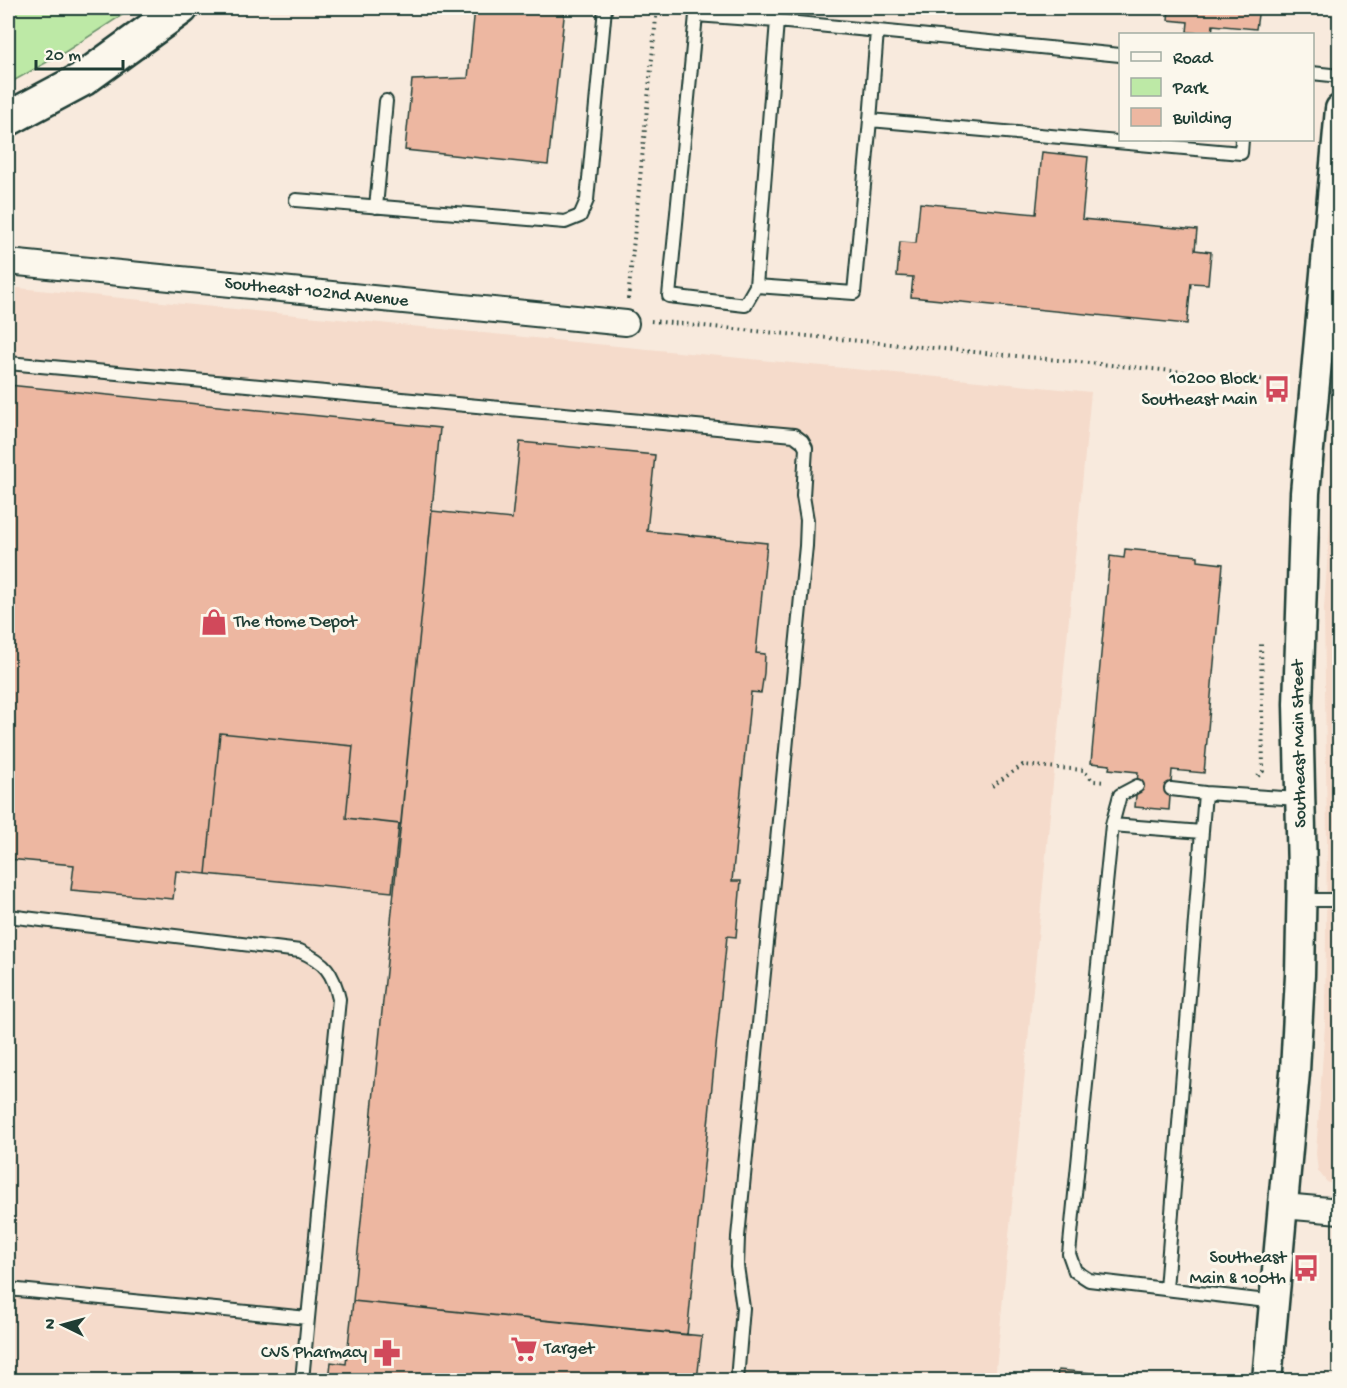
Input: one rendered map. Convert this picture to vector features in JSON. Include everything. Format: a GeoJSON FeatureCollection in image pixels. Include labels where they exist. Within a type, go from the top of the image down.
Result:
{"type":"FeatureCollection","features":[{"type":"Feature","properties":{"kind":"main road"},"geometry":{"type":"LineString","coordinates":[[8,119],[82,79],[181,8]]}},
{"type":"Feature","properties":{"kind":"street","name":"Southeast Main Street"},"geometry":{"type":"LineString","coordinates":[[1267,1380],[1295,1072],[1302,900],[1299,628],[1305,493],[1340,109]]}},
{"type":"Feature","properties":{"kind":"street","name":"Southeast 102nd Avenue"},"geometry":{"type":"LineString","coordinates":[[8,262],[626,323]]}},
{"type":"Feature","properties":{"kind":"street"},"geometry":{"type":"LineString","coordinates":[[1283,1206],[1340,1211]]}},
{"type":"Feature","properties":{"kind":"lane"},"geometry":{"type":"LineString","coordinates":[[296,200],[565,222],[580,216],[587,200],[605,8]]}},
{"type":"Feature","properties":{"kind":"lane"},"geometry":{"type":"LineString","coordinates":[[777,21],[756,286],[745,305],[669,296],[696,15],[777,21],[1119,55]]}},
{"type":"Feature","properties":{"kind":"lane"},"geometry":{"type":"LineString","coordinates":[[756,286],[854,293],[877,31]]}},
{"type":"Feature","properties":{"kind":"lane"},"geometry":{"type":"LineString","coordinates":[[1314,73],[1340,76]]}},
{"type":"Feature","properties":{"kind":"lane"},"geometry":{"type":"LineString","coordinates":[[376,207],[386,101]]}},
{"type":"Feature","properties":{"kind":"lane"},"geometry":{"type":"LineString","coordinates":[[870,120],[1241,153],[1242,141]]}},
{"type":"Feature","properties":{"kind":"lane"},"geometry":{"type":"LineString","coordinates":[[8,363],[794,435],[802,441],[806,448],[803,496],[807,520],[806,546],[738,1237],[737,1266],[743,1308],[736,1380]]}},
{"type":"Feature","properties":{"kind":"lane"},"geometry":{"type":"LineString","coordinates":[[1137,786],[1120,795],[1112,825],[1069,1254],[1075,1271],[1089,1280],[1275,1302]]}},
{"type":"Feature","properties":{"kind":"lane"},"geometry":{"type":"LineString","coordinates":[[1171,789],[1301,799]]}},
{"type":"Feature","properties":{"kind":"lane"},"geometry":{"type":"LineString","coordinates":[[1166,1289],[1205,793]]}},
{"type":"Feature","properties":{"kind":"lane"},"geometry":{"type":"LineString","coordinates":[[1112,825],[1202,832]]}},
{"type":"Feature","properties":{"kind":"lane"},"geometry":{"type":"LineString","coordinates":[[1302,900],[1340,900]]}},
{"type":"Feature","properties":{"kind":"lane"},"geometry":{"type":"LineString","coordinates":[[8,915],[300,951],[320,960],[335,981],[339,999],[302,1380]]}},
{"type":"Feature","properties":{"kind":"lane"},"geometry":{"type":"LineString","coordinates":[[8,1289],[308,1318]]}},
{"type":"Feature","properties":{"kind":"path"},"geometry":{"type":"LineString","coordinates":[[657,8],[626,323],[656,320],[1316,385]]}},
{"type":"Feature","properties":{"kind":"path"},"geometry":{"type":"LineString","coordinates":[[1335,589],[1340,593]]}},
{"type":"Feature","properties":{"kind":"path"},"geometry":{"type":"LineString","coordinates":[[1334,628],[1340,631]]}},
{"type":"Feature","properties":{"kind":"path"},"geometry":{"type":"LineString","coordinates":[[1254,780],[1263,771],[1262,641]]}},
{"type":"Feature","properties":{"kind":"path"},"geometry":{"type":"LineString","coordinates":[[992,786],[1023,765],[1083,770],[1093,781],[1111,783]]}},
{"type":"Feature","properties":{"kind":"shaded area"},"geometry":{"type":"Polygon","coordinates":[[[8,287],[1091,392],[995,1380],[8,1380],[8,287]]]}},
{"type":"Feature","properties":{"kind":"shaded area"},"geometry":{"type":"Polygon","coordinates":[[[1339,390],[1339,1187],[1327,1182],[1318,1171],[1316,1153],[1325,1025],[1327,839],[1324,609],[1339,390]]]}},
{"type":"Feature","properties":{"kind":"green space"},"geometry":{"type":"Polygon","coordinates":[[[8,8],[133,8],[65,52],[8,84],[8,8]]]}},
{"type":"Feature","properties":{"kind":"building"},"geometry":{"type":"Polygon","coordinates":[[[475,8],[565,8],[548,165],[405,150],[412,80],[468,78],[475,8]]]}},
{"type":"Feature","properties":{"kind":"building"},"geometry":{"type":"Polygon","coordinates":[[[1169,8],[1259,8],[1256,29],[1213,25],[1212,33],[1187,32],[1188,22],[1168,20],[1169,8]]]}},
{"type":"Feature","properties":{"kind":"building"},"geometry":{"type":"Polygon","coordinates":[[[1042,152],[1088,157],[1082,219],[1197,230],[1195,250],[1211,252],[1208,284],[1191,283],[1187,324],[911,297],[913,277],[897,276],[900,242],[916,243],[920,203],[1036,214],[1042,152]]]}},
{"type":"Feature","properties":{"kind":"building","name":"The Home Depot"},"geometry":{"type":"Polygon","coordinates":[[[8,385],[440,428],[401,824],[346,818],[353,746],[220,733],[206,874],[176,871],[173,899],[71,890],[74,865],[8,859],[8,385]]]}},
{"type":"Feature","properties":{"kind":"building"},"geometry":{"type":"Polygon","coordinates":[[[520,442],[655,455],[647,531],[767,543],[756,653],[765,654],[764,673],[761,693],[751,692],[732,881],[741,881],[736,937],[727,936],[687,1335],[353,1301],[432,511],[512,519],[520,442]]]}},
{"type":"Feature","properties":{"kind":"building"},"geometry":{"type":"Polygon","coordinates":[[[1125,549],[1198,556],[1198,561],[1223,564],[1204,773],[1172,770],[1169,810],[1135,807],[1138,772],[1109,769],[1110,765],[1091,763],[1110,556],[1124,558],[1125,549]]]}},
{"type":"Feature","properties":{"kind":"building"},"geometry":{"type":"Polygon","coordinates":[[[220,733],[353,746],[346,818],[399,824],[392,892],[206,874],[220,733]]]}},
{"type":"Feature","properties":{"kind":"building","name":"Target"},"geometry":{"type":"Polygon","coordinates":[[[353,1301],[702,1336],[697,1380],[329,1380],[331,1362],[346,1364],[353,1301]]]}},
{"type":"Feature","properties":{"kind":"building"},"geometry":{"type":"Polygon","coordinates":[[[1058,1370],[1172,1380],[1057,1380],[1058,1370]]]}},
{"type":"Feature","properties":{"kind":"place","name":"10200 Block Southeast Main"},"geometry":{"type":"Point","coordinates":[1277,389]}},
{"type":"Feature","properties":{"kind":"place","name":"The Home Depot"},"geometry":{"type":"Point","coordinates":[214,622]}},
{"type":"Feature","properties":{"kind":"place","name":"Southeast Main & 100th"},"geometry":{"type":"Point","coordinates":[1306,1268]}},
{"type":"Feature","properties":{"kind":"place","name":"Target"},"geometry":{"type":"Point","coordinates":[524,1349]}},
{"type":"Feature","properties":{"kind":"place","name":"CVS Pharmacy"},"geometry":{"type":"Point","coordinates":[387,1353]}}]}
